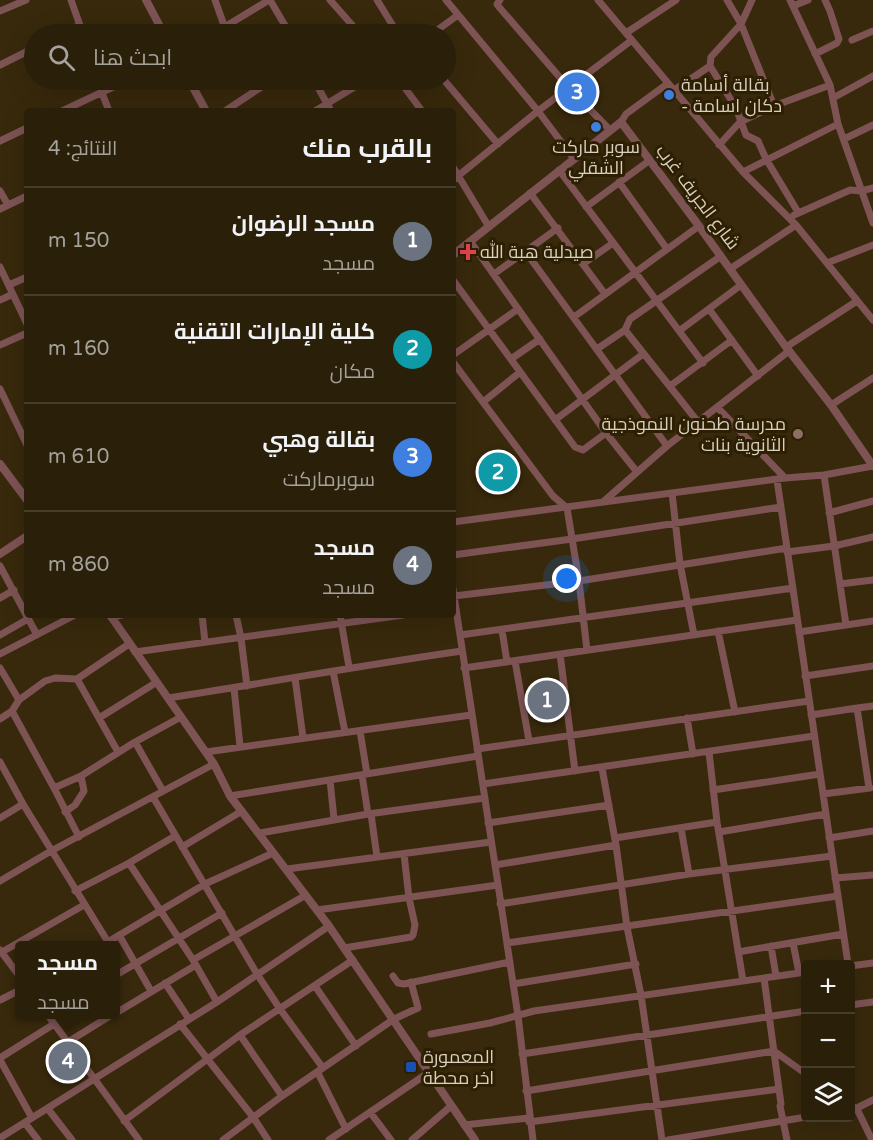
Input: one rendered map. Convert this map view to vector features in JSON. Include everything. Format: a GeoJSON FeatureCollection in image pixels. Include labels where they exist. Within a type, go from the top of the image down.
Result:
{"type":"FeatureCollection","features":[{"type":"Feature","properties":{"kind":"street"},"geometry":{"type":"LineString","coordinates":[[0,11],[26,0]]}},
{"type":"Feature","properties":{"kind":"street"},"geometry":{"type":"LineString","coordinates":[[71,0],[80,24]]}},
{"type":"Feature","properties":{"kind":"street"},"geometry":{"type":"LineString","coordinates":[[146,0],[159,24]]}},
{"type":"Feature","properties":{"kind":"street"},"geometry":{"type":"LineString","coordinates":[[215,0],[224,24]]}},
{"type":"Feature","properties":{"kind":"street"},"geometry":{"type":"LineString","coordinates":[[231,24],[270,0],[284,24]]}},
{"type":"Feature","properties":{"kind":"street"},"geometry":{"type":"LineString","coordinates":[[330,0],[351,24]]}},
{"type":"Feature","properties":{"kind":"street"},"geometry":{"type":"LineString","coordinates":[[377,0],[392,24]]}},
{"type":"Feature","properties":{"kind":"street"},"geometry":{"type":"LineString","coordinates":[[446,0],[538,111],[573,159]]}},
{"type":"Feature","properties":{"kind":"street"},"geometry":{"type":"LineString","coordinates":[[500,0],[497,4],[499,7],[569,88],[610,130]]}},
{"type":"Feature","properties":{"kind":"street"},"geometry":{"type":"LineString","coordinates":[[598,0],[719,145],[789,218],[873,320]]}},
{"type":"Feature","properties":{"kind":"street"},"geometry":{"type":"LineString","coordinates":[[626,33],[676,0]]}},
{"type":"Feature","properties":{"kind":"street"},"geometry":{"type":"LineString","coordinates":[[727,0],[741,24],[774,106]]}},
{"type":"Feature","properties":{"kind":"street"},"geometry":{"type":"LineString","coordinates":[[752,0],[741,24],[711,57],[710,66],[736,108],[748,138],[758,141],[766,159],[798,212]]}},
{"type":"Feature","properties":{"kind":"street"},"geometry":{"type":"LineString","coordinates":[[808,0],[792,3],[830,85],[838,124],[873,223]]}},
{"type":"Feature","properties":{"kind":"street"},"geometry":{"type":"LineString","coordinates":[[815,54],[837,43],[839,39],[825,0]]}},
{"type":"Feature","properties":{"kind":"street"},"geometry":{"type":"LineString","coordinates":[[446,24],[458,15]]}},
{"type":"Feature","properties":{"kind":"street"},"geometry":{"type":"LineString","coordinates":[[852,40],[873,31]]}},
{"type":"Feature","properties":{"kind":"street"},"geometry":{"type":"LineString","coordinates":[[489,227],[456,178],[538,111],[632,40]]}},
{"type":"Feature","properties":{"kind":"street"},"geometry":{"type":"LineString","coordinates":[[0,65],[24,53]]}},
{"type":"Feature","properties":{"kind":"street"},"geometry":{"type":"LineString","coordinates":[[673,91],[710,66]]}},
{"type":"Feature","properties":{"kind":"street"},"geometry":{"type":"LineString","coordinates":[[833,98],[873,76]]}},
{"type":"Feature","properties":{"kind":"street"},"geometry":{"type":"LineString","coordinates":[[456,253],[621,122],[628,112],[667,84]]}},
{"type":"Feature","properties":{"kind":"street"},"geometry":{"type":"LineString","coordinates":[[719,145],[740,122],[774,106],[830,85]]}},
{"type":"Feature","properties":{"kind":"street"},"geometry":{"type":"LineString","coordinates":[[100,90],[108,108]]}},
{"type":"Feature","properties":{"kind":"street"},"geometry":{"type":"LineString","coordinates":[[68,108],[107,90]]}},
{"type":"Feature","properties":{"kind":"street"},"geometry":{"type":"LineString","coordinates":[[194,90],[203,108]]}},
{"type":"Feature","properties":{"kind":"street"},"geometry":{"type":"LineString","coordinates":[[230,108],[257,90]]}},
{"type":"Feature","properties":{"kind":"street"},"geometry":{"type":"LineString","coordinates":[[320,90],[330,108]]}},
{"type":"Feature","properties":{"kind":"street"},"geometry":{"type":"LineString","coordinates":[[320,108],[349,90]]}},
{"type":"Feature","properties":{"kind":"street"},"geometry":{"type":"LineString","coordinates":[[406,90],[420,108]]}},
{"type":"Feature","properties":{"kind":"street"},"geometry":{"type":"LineString","coordinates":[[452,90],[498,144]]}},
{"type":"Feature","properties":{"kind":"street","name":"شارع الجريف غرب"},"geometry":{"type":"LineString","coordinates":[[621,122],[872,462]]}},
{"type":"Feature","properties":{"kind":"street"},"geometry":{"type":"LineString","coordinates":[[743,172],[838,124]]}},
{"type":"Feature","properties":{"kind":"street"},"geometry":{"type":"LineString","coordinates":[[844,139],[873,125]]}},
{"type":"Feature","properties":{"kind":"street"},"geometry":{"type":"LineString","coordinates":[[0,141],[24,129]]}},
{"type":"Feature","properties":{"kind":"street"},"geometry":{"type":"LineString","coordinates":[[586,207],[650,160]]}},
{"type":"Feature","properties":{"kind":"street"},"geometry":{"type":"LineString","coordinates":[[559,170],[703,363]]}},
{"type":"Feature","properties":{"kind":"street"},"geometry":{"type":"LineString","coordinates":[[620,182],[667,249]]}},
{"type":"Feature","properties":{"kind":"street"},"geometry":{"type":"LineString","coordinates":[[789,218],[850,190],[861,191],[873,188]]}},
{"type":"Feature","properties":{"kind":"street"},"geometry":{"type":"LineString","coordinates":[[0,191],[8,205]]}},
{"type":"Feature","properties":{"kind":"street"},"geometry":{"type":"LineString","coordinates":[[530,193],[605,294]]}},
{"type":"Feature","properties":{"kind":"street"},"geometry":{"type":"LineString","coordinates":[[0,209],[24,197]]}},
{"type":"Feature","properties":{"kind":"street"},"geometry":{"type":"LineString","coordinates":[[730,268],[795,225]]}},
{"type":"Feature","properties":{"kind":"street"},"geometry":{"type":"LineString","coordinates":[[574,317],[699,226]]}},
{"type":"Feature","properties":{"kind":"street"},"geometry":{"type":"LineString","coordinates":[[494,273],[558,228]]}},
{"type":"Feature","properties":{"kind":"street"},"geometry":{"type":"LineString","coordinates":[[470,241],[606,433],[637,472]]}},
{"type":"Feature","properties":{"kind":"street"},"geometry":{"type":"LineString","coordinates":[[584,264],[613,243]]}},
{"type":"Feature","properties":{"kind":"street"},"geometry":{"type":"LineString","coordinates":[[827,263],[873,246]]}},
{"type":"Feature","properties":{"kind":"street"},"geometry":{"type":"LineString","coordinates":[[525,251],[667,447]]}},
{"type":"Feature","properties":{"kind":"street"},"geometry":{"type":"LineString","coordinates":[[597,349],[625,330],[630,319],[721,256]]}},
{"type":"Feature","properties":{"kind":"street"},"geometry":{"type":"LineString","coordinates":[[0,267],[24,318]]}},
{"type":"Feature","properties":{"kind":"street"},"geometry":{"type":"LineString","coordinates":[[9,285],[24,278]]}},
{"type":"Feature","properties":{"kind":"street"},"geometry":{"type":"LineString","coordinates":[[456,284],[519,373],[578,449],[583,450],[606,433]]}},
{"type":"Feature","properties":{"kind":"street"},"geometry":{"type":"LineString","coordinates":[[679,331],[741,285]]}},
{"type":"Feature","properties":{"kind":"street"},"geometry":{"type":"LineString","coordinates":[[0,300],[13,294]]}},
{"type":"Feature","properties":{"kind":"street"},"geometry":{"type":"LineString","coordinates":[[603,502],[788,349],[857,301]]}},
{"type":"Feature","properties":{"kind":"street"},"geometry":{"type":"LineString","coordinates":[[456,353],[518,309]]}},
{"type":"Feature","properties":{"kind":"street"},"geometry":{"type":"LineString","coordinates":[[709,309],[758,376]]}},
{"type":"Feature","properties":{"kind":"street"},"geometry":{"type":"LineString","coordinates":[[625,330],[698,422]]}},
{"type":"Feature","properties":{"kind":"street"},"geometry":{"type":"LineString","coordinates":[[0,345],[24,334]]}},
{"type":"Feature","properties":{"kind":"street"},"geometry":{"type":"LineString","coordinates":[[511,359],[540,339]]}},
{"type":"Feature","properties":{"kind":"street"},"geometry":{"type":"LineString","coordinates":[[670,386],[732,340]]}},
{"type":"Feature","properties":{"kind":"street"},"geometry":{"type":"LineString","coordinates":[[555,420],[643,354]]}},
{"type":"Feature","properties":{"kind":"street"},"geometry":{"type":"LineString","coordinates":[[456,366],[553,496],[567,508],[579,580],[587,650]]}},
{"type":"Feature","properties":{"kind":"street"},"geometry":{"type":"LineString","coordinates":[[483,402],[519,373]]}},
{"type":"Feature","properties":{"kind":"street"},"geometry":{"type":"LineString","coordinates":[[831,405],[873,378]]}},
{"type":"Feature","properties":{"kind":"street"},"geometry":{"type":"LineString","coordinates":[[0,388],[24,439]]}},
{"type":"Feature","properties":{"kind":"street"},"geometry":{"type":"LineString","coordinates":[[717,407],[785,478]]}},
{"type":"Feature","properties":{"kind":"street"},"geometry":{"type":"LineString","coordinates":[[19,429],[24,426]]}},
{"type":"Feature","properties":{"kind":"street"},"geometry":{"type":"LineString","coordinates":[[456,522],[785,478],[824,475],[872,462]]}},
{"type":"Feature","properties":{"kind":"street"},"geometry":{"type":"LineString","coordinates":[[0,464],[24,496]]}},
{"type":"Feature","properties":{"kind":"street"},"geometry":{"type":"LineString","coordinates":[[824,475],[846,625]]}},
{"type":"Feature","properties":{"kind":"street"},"geometry":{"type":"LineString","coordinates":[[777,480],[848,960]]}},
{"type":"Feature","properties":{"kind":"street"},"geometry":{"type":"LineString","coordinates":[[672,494],[680,564],[694,635]]}},
{"type":"Feature","properties":{"kind":"street"},"geometry":{"type":"LineString","coordinates":[[829,513],[873,501]]}},
{"type":"Feature","properties":{"kind":"street"},"geometry":{"type":"LineString","coordinates":[[456,555],[781,507]]}},
{"type":"Feature","properties":{"kind":"street"},"geometry":{"type":"LineString","coordinates":[[456,593],[579,580],[680,564],[834,546],[873,537]]}},
{"type":"Feature","properties":{"kind":"street"},"geometry":{"type":"LineString","coordinates":[[0,554],[24,538]]}},
{"type":"Feature","properties":{"kind":"street"},"geometry":{"type":"LineString","coordinates":[[0,566],[24,608]]}},
{"type":"Feature","properties":{"kind":"street"},"geometry":{"type":"LineString","coordinates":[[840,584],[873,579]]}},
{"type":"Feature","properties":{"kind":"street"},"geometry":{"type":"LineString","coordinates":[[460,635],[793,588]]}},
{"type":"Feature","properties":{"kind":"street"},"geometry":{"type":"LineString","coordinates":[[0,598],[14,590]]}},
{"type":"Feature","properties":{"kind":"street"},"geometry":{"type":"LineString","coordinates":[[0,635],[24,616]]}},
{"type":"Feature","properties":{"kind":"street"},"geometry":{"type":"LineString","coordinates":[[456,616],[518,1016],[533,1140]]}},
{"type":"Feature","properties":{"kind":"street"},"geometry":{"type":"LineString","coordinates":[[29,618],[37,635]]}},
{"type":"Feature","properties":{"kind":"street"},"geometry":{"type":"LineString","coordinates":[[0,654],[69,618]]}},
{"type":"Feature","properties":{"kind":"street"},"geometry":{"type":"LineString","coordinates":[[111,618],[214,764],[230,796],[329,926],[475,1140]]}},
{"type":"Feature","properties":{"kind":"street"},"geometry":{"type":"LineString","coordinates":[[202,618],[205,642]]}},
{"type":"Feature","properties":{"kind":"street"},"geometry":{"type":"LineString","coordinates":[[237,618],[247,686]]}},
{"type":"Feature","properties":{"kind":"street"},"geometry":{"type":"LineString","coordinates":[[340,618],[349,667]]}},
{"type":"Feature","properties":{"kind":"street"},"geometry":{"type":"LineString","coordinates":[[135,652],[382,618]]}},
{"type":"Feature","properties":{"kind":"street"},"geometry":{"type":"LineString","coordinates":[[464,668],[797,620]]}},
{"type":"Feature","properties":{"kind":"street"},"geometry":{"type":"LineString","coordinates":[[799,632],[873,621]]}},
{"type":"Feature","properties":{"kind":"street"},"geometry":{"type":"LineString","coordinates":[[502,630],[507,662]]}},
{"type":"Feature","properties":{"kind":"street"},"geometry":{"type":"LineString","coordinates":[[718,631],[735,711]]}},
{"type":"Feature","properties":{"kind":"street"},"geometry":{"type":"LineString","coordinates":[[0,718],[12,711],[19,700],[45,681],[55,678],[77,679],[129,644]]}},
{"type":"Feature","properties":{"kind":"street"},"geometry":{"type":"LineString","coordinates":[[168,698],[349,667],[462,651]]}},
{"type":"Feature","properties":{"kind":"street"},"geometry":{"type":"LineString","coordinates":[[560,654],[575,771]]}},
{"type":"Feature","properties":{"kind":"street"},"geometry":{"type":"LineString","coordinates":[[515,661],[529,741]]}},
{"type":"Feature","properties":{"kind":"street"},"geometry":{"type":"LineString","coordinates":[[805,675],[873,666]]}},
{"type":"Feature","properties":{"kind":"street"},"geometry":{"type":"LineString","coordinates":[[0,668],[19,700]]}},
{"type":"Feature","properties":{"kind":"street"},"geometry":{"type":"LineString","coordinates":[[333,671],[345,732]]}},
{"type":"Feature","properties":{"kind":"street"},"geometry":{"type":"LineString","coordinates":[[295,678],[303,738]]}},
{"type":"Feature","properties":{"kind":"street"},"geometry":{"type":"LineString","coordinates":[[77,679],[118,752]]}},
{"type":"Feature","properties":{"kind":"street"},"geometry":{"type":"LineString","coordinates":[[99,718],[157,682]]}},
{"type":"Feature","properties":{"kind":"street"},"geometry":{"type":"LineString","coordinates":[[234,688],[240,747]]}},
{"type":"Feature","properties":{"kind":"street"},"geometry":{"type":"LineString","coordinates":[[230,796],[365,775],[529,741],[809,701]]}},
{"type":"Feature","properties":{"kind":"street"},"geometry":{"type":"LineString","coordinates":[[811,715],[873,706]]}},
{"type":"Feature","properties":{"kind":"street"},"geometry":{"type":"LineString","coordinates":[[823,794],[871,788],[857,708]]}},
{"type":"Feature","properties":{"kind":"street"},"geometry":{"type":"LineString","coordinates":[[12,711],[79,837]]}},
{"type":"Feature","properties":{"kind":"street"},"geometry":{"type":"LineString","coordinates":[[206,752],[471,715]]}},
{"type":"Feature","properties":{"kind":"street"},"geometry":{"type":"LineString","coordinates":[[54,788],[81,776],[118,752],[181,717]]}},
{"type":"Feature","properties":{"kind":"street"},"geometry":{"type":"LineString","coordinates":[[687,718],[693,754]]}},
{"type":"Feature","properties":{"kind":"street"},"geometry":{"type":"LineString","coordinates":[[360,731],[376,857]]}},
{"type":"Feature","properties":{"kind":"street"},"geometry":{"type":"LineString","coordinates":[[483,784],[814,736]]}},
{"type":"Feature","properties":{"kind":"street"},"geometry":{"type":"LineString","coordinates":[[135,742],[163,791]]}},
{"type":"Feature","properties":{"kind":"street"},"geometry":{"type":"LineString","coordinates":[[709,752],[717,822],[743,981]]}},
{"type":"Feature","properties":{"kind":"street"},"geometry":{"type":"LineString","coordinates":[[0,762],[84,905],[102,941]]}},
{"type":"Feature","properties":{"kind":"street"},"geometry":{"type":"LineString","coordinates":[[0,881],[51,851],[214,764]]}},
{"type":"Feature","properties":{"kind":"street"},"geometry":{"type":"LineString","coordinates":[[602,768],[616,842],[627,927],[636,964],[662,1140]]}},
{"type":"Feature","properties":{"kind":"street"},"geometry":{"type":"LineString","coordinates":[[713,790],[820,774]]}},
{"type":"Feature","properties":{"kind":"street"},"geometry":{"type":"LineString","coordinates":[[65,812],[75,805],[84,791],[81,776]]}},
{"type":"Feature","properties":{"kind":"street"},"geometry":{"type":"LineString","coordinates":[[330,780],[334,819]]}},
{"type":"Feature","properties":{"kind":"street"},"geometry":{"type":"LineString","coordinates":[[153,796],[257,974],[321,1070],[346,1129]]}},
{"type":"Feature","properties":{"kind":"street"},"geometry":{"type":"LineString","coordinates":[[260,833],[334,819],[485,798]]}},
{"type":"Feature","properties":{"kind":"street"},"geometry":{"type":"LineString","coordinates":[[0,818],[23,804]]}},
{"type":"Feature","properties":{"kind":"street"},"geometry":{"type":"LineString","coordinates":[[488,823],[609,805]]}},
{"type":"Feature","properties":{"kind":"street"},"geometry":{"type":"LineString","coordinates":[[182,847],[242,811]]}},
{"type":"Feature","properties":{"kind":"street"},"geometry":{"type":"LineString","coordinates":[[719,832],[826,814]]}},
{"type":"Feature","properties":{"kind":"street"},"geometry":{"type":"LineString","coordinates":[[495,865],[717,822]]}},
{"type":"Feature","properties":{"kind":"street"},"geometry":{"type":"LineString","coordinates":[[681,828],[689,874]]}},
{"type":"Feature","properties":{"kind":"street"},"geometry":{"type":"LineString","coordinates":[[829,838],[873,831]]}},
{"type":"Feature","properties":{"kind":"street"},"geometry":{"type":"LineString","coordinates":[[75,891],[175,836]]}},
{"type":"Feature","properties":{"kind":"street"},"geometry":{"type":"LineString","coordinates":[[287,869],[491,842]]}},
{"type":"Feature","properties":{"kind":"street"},"geometry":{"type":"LineString","coordinates":[[109,941],[205,884],[273,853]]}},
{"type":"Feature","properties":{"kind":"street"},"geometry":{"type":"LineString","coordinates":[[344,948],[413,935],[415,925],[404,854]]}},
{"type":"Feature","properties":{"kind":"street"},"geometry":{"type":"LineString","coordinates":[[500,904],[689,874],[832,856]]}},
{"type":"Feature","properties":{"kind":"street"},"geometry":{"type":"LineString","coordinates":[[129,863],[194,962],[217,1002]]}},
{"type":"Feature","properties":{"kind":"street"},"geometry":{"type":"LineString","coordinates":[[835,878],[873,875]]}},
{"type":"Feature","properties":{"kind":"street"},"geometry":{"type":"LineString","coordinates":[[317,910],[498,885]]}},
{"type":"Feature","properties":{"kind":"street"},"geometry":{"type":"LineString","coordinates":[[120,1011],[235,935],[306,894]]}},
{"type":"Feature","properties":{"kind":"street"},"geometry":{"type":"LineString","coordinates":[[507,943],[838,896]]}},
{"type":"Feature","properties":{"kind":"street"},"geometry":{"type":"LineString","coordinates":[[19,941],[84,905]]}},
{"type":"Feature","properties":{"kind":"street"},"geometry":{"type":"LineString","coordinates":[[120,973],[222,913]]}},
{"type":"Feature","properties":{"kind":"street"},"geometry":{"type":"LineString","coordinates":[[0,1138],[217,1002],[329,926]]}},
{"type":"Feature","properties":{"kind":"street"},"geometry":{"type":"LineString","coordinates":[[738,952],[843,933]]}},
{"type":"Feature","properties":{"kind":"street"},"geometry":{"type":"LineString","coordinates":[[119,935],[151,991]]}},
{"type":"Feature","properties":{"kind":"street"},"geometry":{"type":"LineString","coordinates":[[15,943],[1,951],[15,970]]}},
{"type":"Feature","properties":{"kind":"street"},"geometry":{"type":"LineString","coordinates":[[793,943],[801,970]]}},
{"type":"Feature","properties":{"kind":"street"},"geometry":{"type":"LineString","coordinates":[[771,946],[776,976]]}},
{"type":"Feature","properties":{"kind":"street"},"geometry":{"type":"LineString","coordinates":[[124,1120],[240,1035],[353,960]]}},
{"type":"Feature","properties":{"kind":"street"},"geometry":{"type":"LineString","coordinates":[[393,976],[398,983],[411,982],[510,962]]}},
{"type":"Feature","properties":{"kind":"street"},"geometry":{"type":"LineString","coordinates":[[855,964],[873,963]]}},
{"type":"Feature","properties":{"kind":"street"},"geometry":{"type":"LineString","coordinates":[[513,984],[636,964]]}},
{"type":"Feature","properties":{"kind":"street"},"geometry":{"type":"LineString","coordinates":[[431,1034],[534,1011],[801,973]]}},
{"type":"Feature","properties":{"kind":"street"},"geometry":{"type":"LineString","coordinates":[[764,978],[787,1140]]}},
{"type":"Feature","properties":{"kind":"street"},"geometry":{"type":"LineString","coordinates":[[223,1140],[282,1096],[394,1019],[418,1008],[411,982]]}},
{"type":"Feature","properties":{"kind":"street"},"geometry":{"type":"LineString","coordinates":[[165,983],[189,1019]]}},
{"type":"Feature","properties":{"kind":"street"},"geometry":{"type":"LineString","coordinates":[[315,986],[356,1046]]}},
{"type":"Feature","properties":{"kind":"street"},"geometry":{"type":"LineString","coordinates":[[0,1000],[15,992]]}},
{"type":"Feature","properties":{"kind":"street"},"geometry":{"type":"LineString","coordinates":[[855,1004],[873,1002]]}},
{"type":"Feature","properties":{"kind":"street"},"geometry":{"type":"LineString","coordinates":[[522,1054],[801,1012]]}},
{"type":"Feature","properties":{"kind":"street"},"geometry":{"type":"LineString","coordinates":[[50,1019],[139,1140]]}},
{"type":"Feature","properties":{"kind":"street"},"geometry":{"type":"LineString","coordinates":[[68,1042],[107,1019]]}},
{"type":"Feature","properties":{"kind":"street"},"geometry":{"type":"LineString","coordinates":[[32,1118],[0,1059],[54,1024]]}},
{"type":"Feature","properties":{"kind":"street"},"geometry":{"type":"LineString","coordinates":[[180,1024],[253,1117],[268,1140]]}},
{"type":"Feature","properties":{"kind":"street"},"geometry":{"type":"LineString","coordinates":[[240,1035],[282,1096]]}},
{"type":"Feature","properties":{"kind":"street"},"geometry":{"type":"LineString","coordinates":[[526,1090],[774,1051],[801,1070]]}},
{"type":"Feature","properties":{"kind":"street"},"geometry":{"type":"LineString","coordinates":[[329,1140],[428,1073]]}},
{"type":"Feature","properties":{"kind":"street"},"geometry":{"type":"LineString","coordinates":[[464,1125],[529,1120],[779,1089]]}},
{"type":"Feature","properties":{"kind":"street"},"geometry":{"type":"LineString","coordinates":[[855,1107],[873,1100]]}},
{"type":"Feature","properties":{"kind":"street"},"geometry":{"type":"LineString","coordinates":[[412,1140],[451,1106]]}},
{"type":"Feature","properties":{"kind":"street"},"geometry":{"type":"LineString","coordinates":[[48,1109],[72,1140]]}},
{"type":"Feature","properties":{"kind":"street"},"geometry":{"type":"LineString","coordinates":[[370,1112],[391,1140]]}},
{"type":"Feature","properties":{"kind":"street"},"geometry":{"type":"LineString","coordinates":[[855,1113],[872,1140]]}},
{"type":"Feature","properties":{"kind":"street"},"geometry":{"type":"LineString","coordinates":[[668,1140],[801,1118]]}},
{"type":"Feature","properties":{"kind":"street"},"geometry":{"type":"LineString","coordinates":[[25,1123],[38,1140]]}},
{"type":"Feature","properties":{"kind":"place","name":"بقالة وهبي"},"geometry":{"type":"Point","coordinates":[577,92]}},
{"type":"Feature","properties":{"kind":"place","name":"بقالة أسامة - دكان اسامة"},"geometry":{"type":"Point","coordinates":[669,95]}},
{"type":"Feature","properties":{"kind":"place","name":"سوبر ماركت الشقلي"},"geometry":{"type":"Point","coordinates":[596,127]}},
{"type":"Feature","properties":{"kind":"place","name":"صيدلية هبة الله"},"geometry":{"type":"Point","coordinates":[468,252]}},
{"type":"Feature","properties":{"kind":"place","name":"مدرسة طحنون النموذجية الثانوية بنات"},"geometry":{"type":"Point","coordinates":[798,434]}},
{"type":"Feature","properties":{"kind":"place","name":"كلية الإمارات التقنية"},"geometry":{"type":"Point","coordinates":[498,472]}},
{"type":"Feature","properties":{"kind":"place","name":"مسجد الرضوان"},"geometry":{"type":"Point","coordinates":[547,700]}},
{"type":"Feature","properties":{"kind":"place","name":"مسجد"},"geometry":{"type":"Point","coordinates":[68,1061]}},
{"type":"Feature","properties":{"kind":"place","name":"المعمورة اخر محطة"},"geometry":{"type":"Point","coordinates":[411,1067]}}]}
